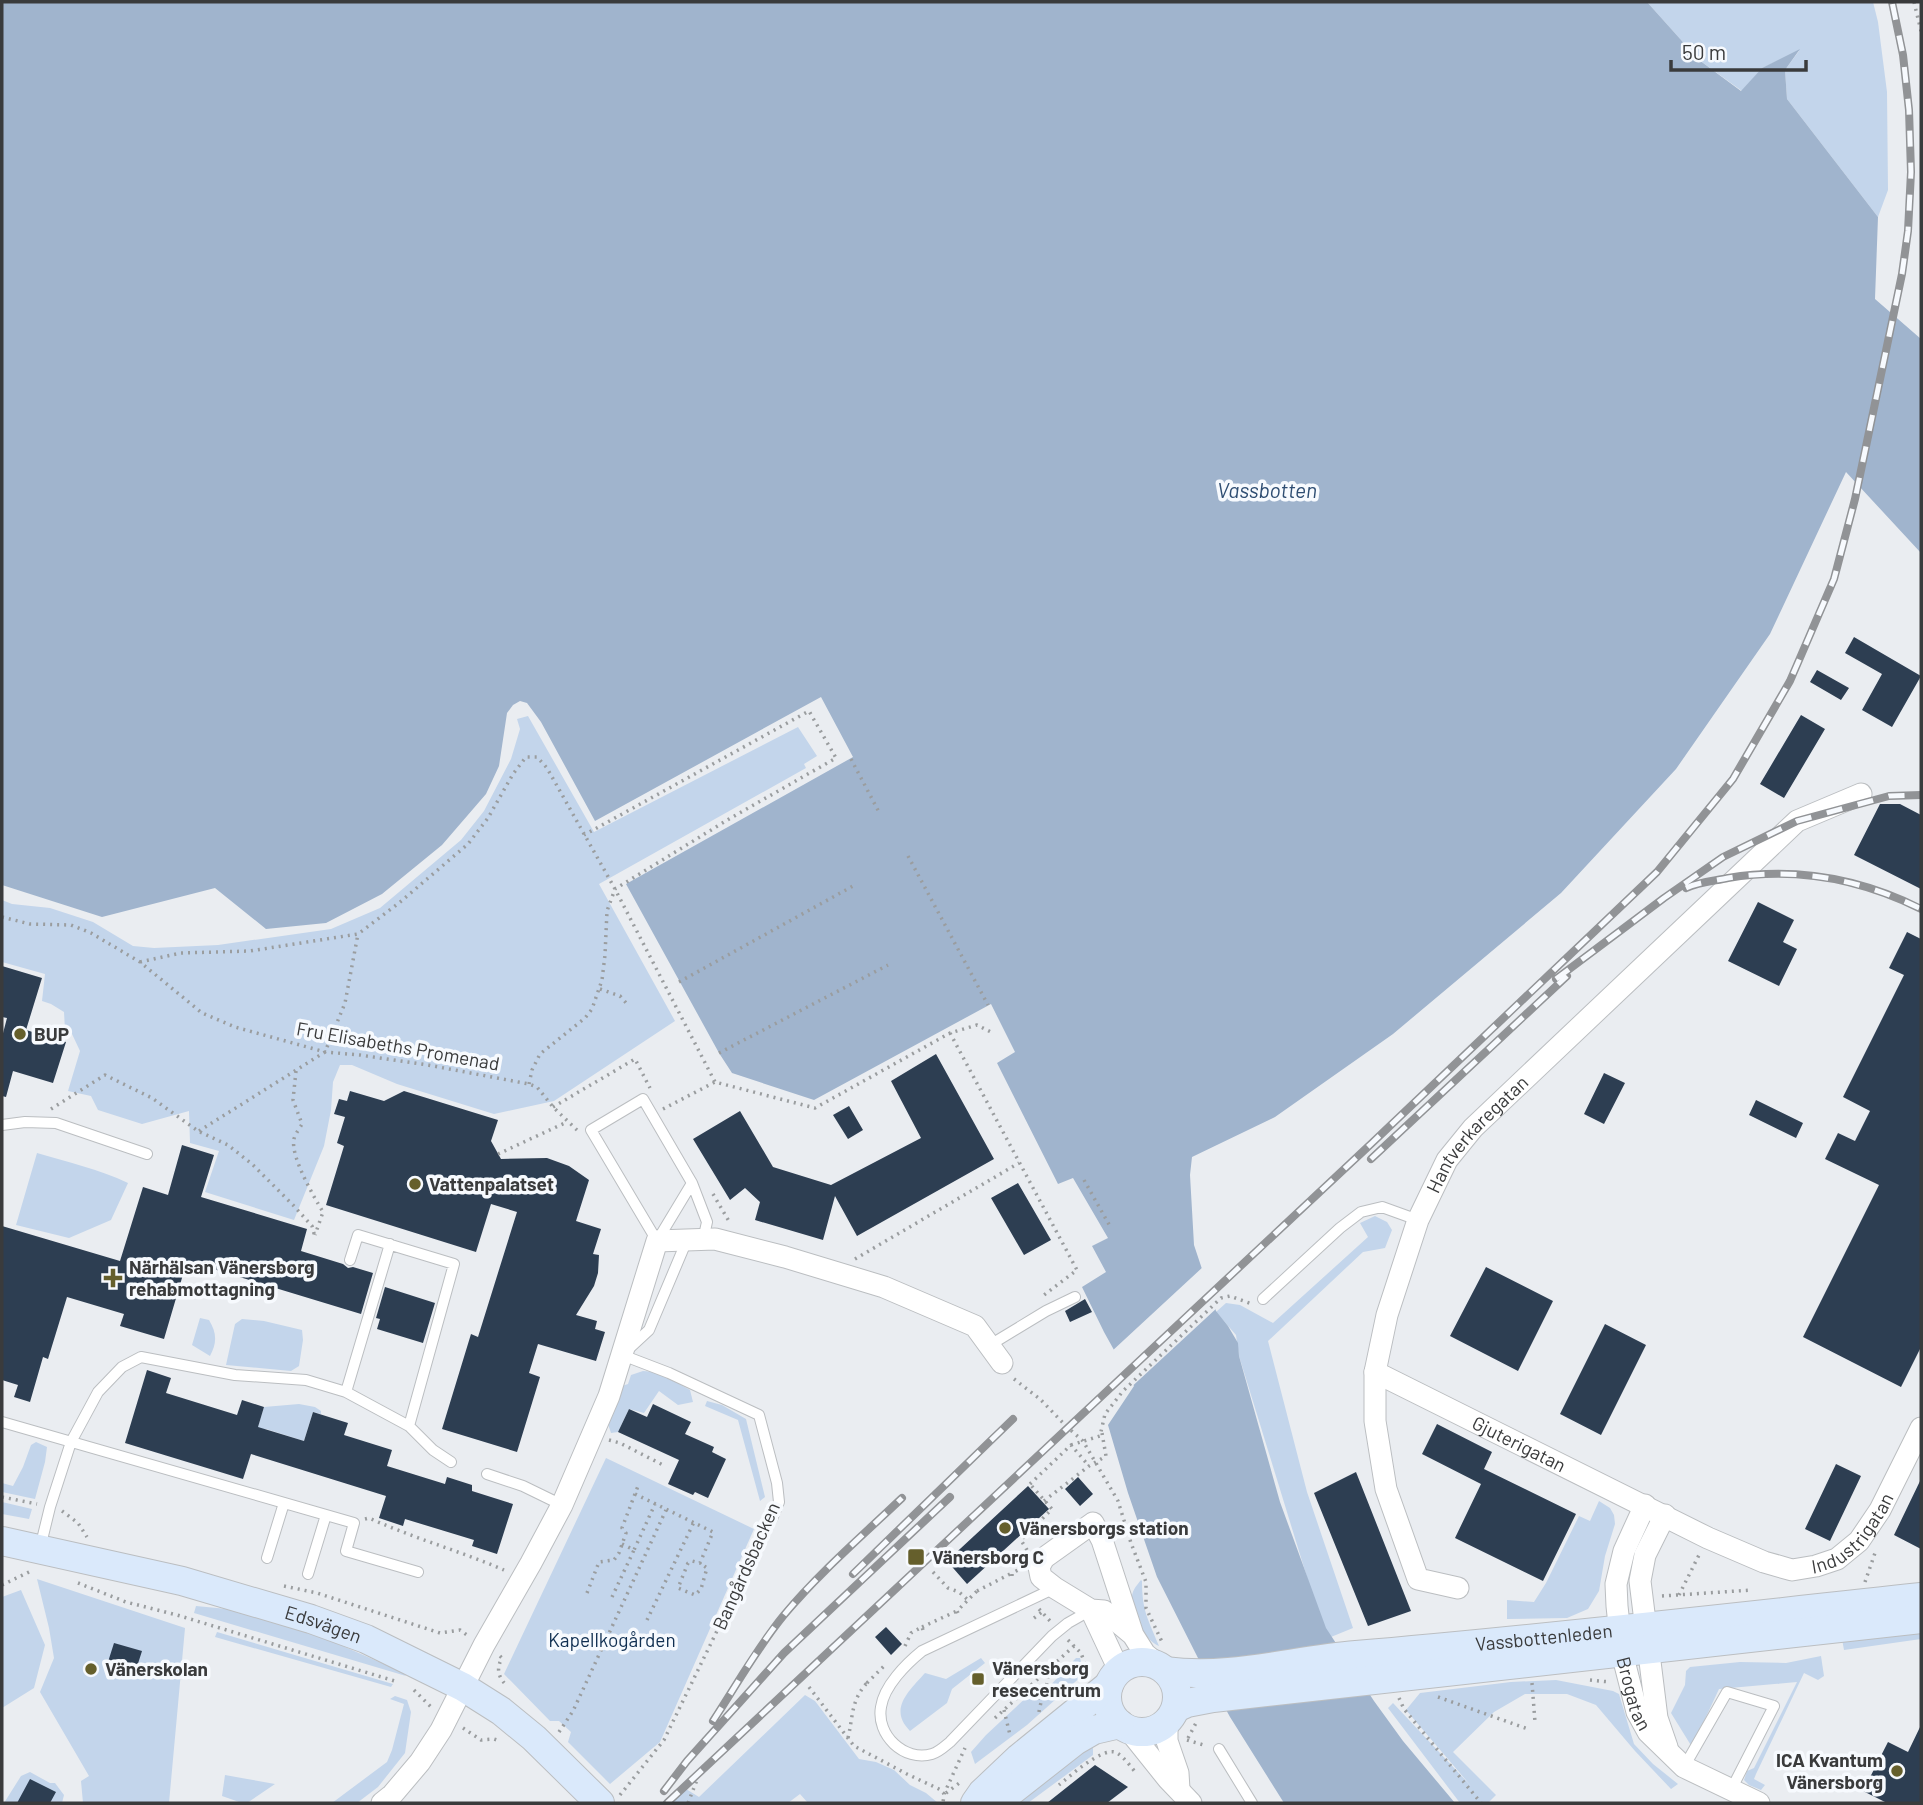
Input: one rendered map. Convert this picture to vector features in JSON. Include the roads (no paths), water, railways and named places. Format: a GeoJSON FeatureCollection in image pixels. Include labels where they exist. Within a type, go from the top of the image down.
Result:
{"type":"FeatureCollection","features":[{"type":"Feature","properties":{"kind":"main road","name":"Edsvägen"},"geometry":{"type":"LineString","coordinates":[[2,1541],[32,1557],[182,1581],[311,1619],[366,1639],[463,1687],[501,1711],[608,1802]]}},
{"type":"Feature","properties":{"kind":"main road","name":"Vassbottenleden"},"geometry":{"type":"LineString","coordinates":[[1183,1719],[1359,1682],[1921,1597]]}},
{"type":"Feature","properties":{"kind":"main road","name":"Vassbottenleden"},"geometry":{"type":"LineString","coordinates":[[1183,1719],[1348,1656],[1510,1642],[1633,1640],[1921,1619]]}},
{"type":"Feature","properties":{"kind":"main road","name":"Vassbottenleden"},"geometry":{"type":"LineString","coordinates":[[1164,1662],[1183,1719]]}},
{"type":"Feature","properties":{"kind":"main road"},"geometry":{"type":"LineString","coordinates":[[971,1790],[982,1793],[1019,1758],[1132,1663],[1164,1662]]}},
{"type":"Feature","properties":{"kind":"main road"},"geometry":{"type":"LineString","coordinates":[[1114,1678],[1107,1696],[1108,1706],[1124,1727],[1148,1732],[1183,1719]]}},
{"type":"Feature","properties":{"kind":"main road"},"geometry":{"type":"LineString","coordinates":[[996,1803],[1094,1730],[1124,1727]]}},
{"type":"Feature","properties":{"kind":"street","name":"Hantverkaregatan"},"geometry":{"type":"LineString","coordinates":[[1458,1588],[1418,1578],[1386,1489],[1375,1421],[1375,1372],[1387,1315],[1418,1220],[1447,1160],[1473,1128],[1797,821],[1861,793]]}},
{"type":"Feature","properties":{"kind":"street"},"geometry":{"type":"LineString","coordinates":[[382,1803],[420,1762],[441,1730],[484,1645],[562,1505],[609,1396],[657,1241],[715,1239],[884,1287],[975,1326],[996,1354]]}},
{"type":"Feature","properties":{"kind":"street","name":"Gjuterigatan"},"geometry":{"type":"LineString","coordinates":[[1375,1372],[1665,1515]]}},
{"type":"Feature","properties":{"kind":"street","name":"Industrigatan"},"geometry":{"type":"LineString","coordinates":[[1665,1515],[1764,1562],[1792,1570],[1837,1559],[1859,1541],[1880,1510],[1921,1428]]}},
{"type":"Feature","properties":{"kind":"street","name":"Brogatan"},"geometry":{"type":"LineString","coordinates":[[1633,1640],[1616,1598],[1619,1567],[1645,1505]]}},
{"type":"Feature","properties":{"kind":"street","name":"Brogatan"},"geometry":{"type":"LineString","coordinates":[[1665,1515],[1645,1555],[1640,1581],[1633,1640],[1637,1712],[1648,1732],[1684,1767],[1759,1803]]}},
{"type":"Feature","properties":{"kind":"street"},"geometry":{"type":"LineString","coordinates":[[1133,1635],[1104,1611],[1091,1610],[1041,1577],[1039,1567],[1044,1558],[1093,1522],[1102,1540],[1133,1635],[1145,1654],[1164,1662]]}},
{"type":"Feature","properties":{"kind":"street"},"geometry":{"type":"LineString","coordinates":[[1091,1610],[1114,1678]]}},
{"type":"Feature","properties":{"kind":"street"},"geometry":{"type":"LineString","coordinates":[[1183,1719],[1185,1797]]}},
{"type":"Feature","properties":{"kind":"lane"},"geometry":{"type":"LineString","coordinates":[[622,1355],[649,1330],[707,1222],[692,1183],[643,1099],[591,1130],[657,1241],[692,1183]]}},
{"type":"Feature","properties":{"kind":"lane"},"geometry":{"type":"LineString","coordinates":[[2,1125],[56,1123],[147,1154]]}},
{"type":"Feature","properties":{"kind":"lane"},"geometry":{"type":"LineString","coordinates":[[1263,1299],[1339,1228],[1361,1212],[1381,1207],[1418,1220]]}},
{"type":"Feature","properties":{"kind":"lane"},"geometry":{"type":"LineString","coordinates":[[350,1260],[358,1235],[454,1264],[409,1426]]}},
{"type":"Feature","properties":{"kind":"lane"},"geometry":{"type":"LineString","coordinates":[[346,1392],[390,1244]]}},
{"type":"Feature","properties":{"kind":"lane"},"geometry":{"type":"LineString","coordinates":[[996,1354],[1046,1311],[1075,1297]]}},
{"type":"Feature","properties":{"kind":"lane","name":"Bangårdsbacken"},"geometry":{"type":"LineString","coordinates":[[622,1355],[669,1373],[759,1415],[777,1483],[779,1502],[772,1519]]}},
{"type":"Feature","properties":{"kind":"lane"},"geometry":{"type":"LineString","coordinates":[[32,1557],[71,1442],[98,1392],[122,1367],[141,1357],[235,1375],[306,1380],[346,1392],[409,1426],[433,1450],[451,1462]]}},
{"type":"Feature","properties":{"kind":"lane"},"geometry":{"type":"LineString","coordinates":[[2,1422],[354,1523],[346,1551],[418,1572]]}},
{"type":"Feature","properties":{"kind":"lane"},"geometry":{"type":"LineString","coordinates":[[487,1474],[523,1486],[562,1505]]}},
{"type":"Feature","properties":{"kind":"lane"},"geometry":{"type":"LineString","coordinates":[[267,1558],[284,1503]]}},
{"type":"Feature","properties":{"kind":"lane"},"geometry":{"type":"LineString","coordinates":[[308,1574],[326,1515]]}},
{"type":"Feature","properties":{"kind":"lane"},"geometry":{"type":"LineString","coordinates":[[1055,1588],[928,1648],[912,1660],[888,1688],[880,1707],[881,1725],[890,1740],[904,1751],[913,1754],[923,1756],[937,1752],[950,1742],[1052,1636],[1091,1610]]}},
{"type":"Feature","properties":{"kind":"lane"},"geometry":{"type":"LineString","coordinates":[[1684,1767],[1727,1692],[1774,1706],[1731,1790]]}},
{"type":"Feature","properties":{"kind":"lane"},"geometry":{"type":"LineString","coordinates":[[1219,1749],[1252,1803]]}},
{"type":"Feature","properties":{"kind":"water","name":"Vassbotten"},"geometry":{"type":"Polygon","coordinates":[[[2,2],[1647,2],[1699,60],[1741,91],[1762,68],[1800,49],[1785,70],[1787,99],[1878,217],[1875,299],[1921,339],[1921,553],[1846,472],[1770,634],[1676,769],[1561,893],[1393,1034],[1275,1117],[1192,1157],[1190,1175],[1194,1245],[1216,1311],[1238,1343],[1239,1356],[1280,1502],[1326,1628],[1403,1741],[1455,1803],[1284,1803],[1230,1717],[1157,1577],[1108,1425],[1134,1386],[1082,1287],[1106,1272],[1092,1246],[1108,1238],[1073,1178],[1058,1184],[997,1063],[1015,1052],[991,1004],[814,1100],[732,1073],[719,1053],[626,884],[853,757],[821,697],[595,821],[541,722],[527,703],[520,701],[507,713],[499,766],[486,794],[442,845],[382,894],[326,923],[266,929],[215,888],[102,917],[2,885],[2,2]]]}},
{"type":"Feature","properties":{"kind":"railway"},"geometry":{"type":"LineString","coordinates":[[667,1803],[1372,1143],[1657,872],[1733,779],[1790,681],[1834,579],[1855,499],[1902,274],[1908,231],[1911,172],[1909,110],[1903,55],[1892,2]]}},
{"type":"Feature","properties":{"kind":"railway"},"geometry":{"type":"LineString","coordinates":[[1556,979],[1723,857],[1797,821],[1889,796],[1921,795]]}},
{"type":"Feature","properties":{"kind":"railway"},"geometry":{"type":"LineString","coordinates":[[1686,888],[1753,875],[1803,875],[1851,883],[1921,909]]}},
{"type":"Feature","properties":{"kind":"railway"},"geometry":{"type":"LineString","coordinates":[[1371,1159],[1567,976]]}},
{"type":"Feature","properties":{"kind":"railway"},"geometry":{"type":"LineString","coordinates":[[853,1574],[1013,1419]]}},
{"type":"Feature","properties":{"kind":"railway"},"geometry":{"type":"LineString","coordinates":[[664,1791],[687,1761],[784,1653],[950,1497]]}},
{"type":"Feature","properties":{"kind":"railway"},"geometry":{"type":"LineString","coordinates":[[713,1721],[756,1654],[797,1599],[902,1498]]}},
{"type":"Feature","properties":{"kind":"place","name":"BUP"},"geometry":{"type":"Point","coordinates":[20,1034]}},
{"type":"Feature","properties":{"kind":"place","name":"Vattenpalatset"},"geometry":{"type":"Point","coordinates":[415,1184]}},
{"type":"Feature","properties":{"kind":"place","name":"Närhälsan Vänersborg rehabmottagning"},"geometry":{"type":"Point","coordinates":[113,1278]}},
{"type":"Feature","properties":{"kind":"place","name":"Vänersborgs station"},"geometry":{"type":"Point","coordinates":[1005,1528]}},
{"type":"Feature","properties":{"kind":"place","name":"Vänersborg C"},"geometry":{"type":"Point","coordinates":[916,1557]}},
{"type":"Feature","properties":{"kind":"place","name":"Vänerskolan"},"geometry":{"type":"Point","coordinates":[91,1669]}},
{"type":"Feature","properties":{"kind":"place","name":"Vänersborg resecentrum"},"geometry":{"type":"Point","coordinates":[978,1679]}},
{"type":"Feature","properties":{"kind":"place","name":"ICA Kvantum Vänersborg"},"geometry":{"type":"Point","coordinates":[1897,1771]}},
{"type":"Feature","properties":{"kind":"park label","name":"Kapellkogården"},"geometry":{"type":"Point","coordinates":[612,1640]}}]}
